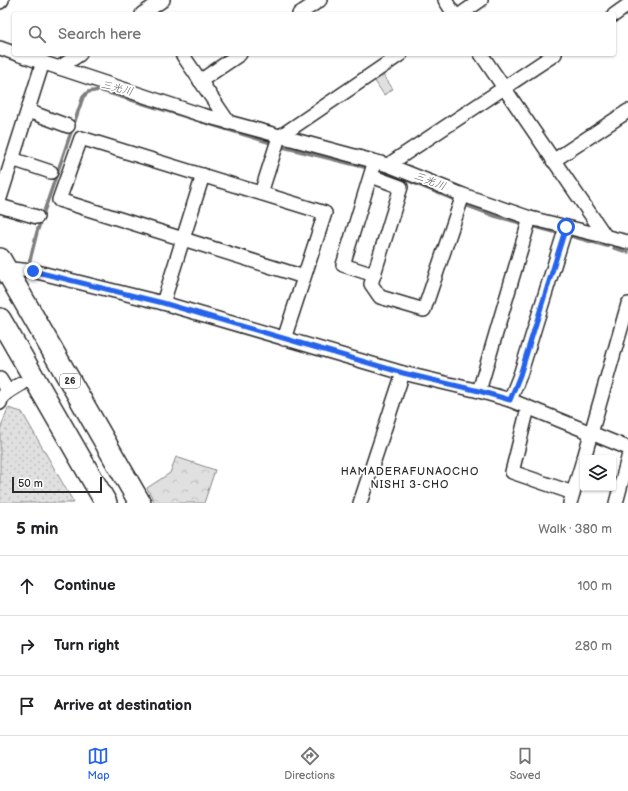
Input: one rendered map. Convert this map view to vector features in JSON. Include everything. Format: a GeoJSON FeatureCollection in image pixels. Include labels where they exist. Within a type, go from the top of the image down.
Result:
{"type":"FeatureCollection","features":[{"type":"Feature","properties":{"kind":"highway","name":"26"},"geometry":{"type":"LineString","coordinates":[[1,270],[124,503]]}},
{"type":"Feature","properties":{"kind":"highway","name":"26"},"geometry":{"type":"LineString","coordinates":[[1,270],[140,503]]}},
{"type":"Feature","properties":{"kind":"highway"},"geometry":{"type":"LineString","coordinates":[[0,319],[106,503]]}},
{"type":"Feature","properties":{"kind":"highway"},"geometry":{"type":"LineString","coordinates":[[0,347],[14,388],[90,503]]}},
{"type":"Feature","properties":{"kind":"street"},"geometry":{"type":"LineString","coordinates":[[149,9],[163,0]]}},
{"type":"Feature","properties":{"kind":"street"},"geometry":{"type":"LineString","coordinates":[[302,12],[320,0]]}},
{"type":"Feature","properties":{"kind":"street"},"geometry":{"type":"LineString","coordinates":[[445,0],[453,12]]}},
{"type":"Feature","properties":{"kind":"street"},"geometry":{"type":"LineString","coordinates":[[464,12],[482,0]]}},
{"type":"Feature","properties":{"kind":"street"},"geometry":{"type":"LineString","coordinates":[[616,14],[628,5]]}},
{"type":"Feature","properties":{"kind":"street"},"geometry":{"type":"LineString","coordinates":[[24,56],[229,123],[277,144],[388,165],[463,195],[530,218],[628,242]]}},
{"type":"Feature","properties":{"kind":"street"},"geometry":{"type":"LineString","coordinates":[[59,68],[77,56]]}},
{"type":"Feature","properties":{"kind":"street"},"geometry":{"type":"LineString","coordinates":[[183,56],[229,123]]}},
{"type":"Feature","properties":{"kind":"street"},"geometry":{"type":"LineString","coordinates":[[200,81],[237,56]]}},
{"type":"Feature","properties":{"kind":"street"},"geometry":{"type":"LineString","coordinates":[[261,193],[277,144],[398,56]]}},
{"type":"Feature","properties":{"kind":"street"},"geometry":{"type":"LineString","coordinates":[[482,56],[606,237]]}},
{"type":"Feature","properties":{"kind":"street"},"geometry":{"type":"LineString","coordinates":[[388,165],[552,56]]}},
{"type":"Feature","properties":{"kind":"street"},"geometry":{"type":"LineString","coordinates":[[0,198],[43,62]]}},
{"type":"Feature","properties":{"kind":"street"},"geometry":{"type":"LineString","coordinates":[[28,111],[68,126]]}},
{"type":"Feature","properties":{"kind":"street"},"geometry":{"type":"LineString","coordinates":[[553,161],[628,111]]}},
{"type":"Feature","properties":{"kind":"street"},"geometry":{"type":"LineString","coordinates":[[284,339],[325,213],[81,138],[59,200],[304,277]]}},
{"type":"Feature","properties":{"kind":"street"},"geometry":{"type":"LineString","coordinates":[[12,159],[51,172]]}},
{"type":"Feature","properties":{"kind":"street"},"geometry":{"type":"LineString","coordinates":[[374,162],[343,265],[374,274]]}},
{"type":"Feature","properties":{"kind":"street"},"geometry":{"type":"LineString","coordinates":[[163,303],[203,175]]}},
{"type":"Feature","properties":{"kind":"street"},"geometry":{"type":"LineString","coordinates":[[371,176],[401,187],[370,284],[380,297],[424,310],[463,195]]}},
{"type":"Feature","properties":{"kind":"street"},"geometry":{"type":"LineString","coordinates":[[0,206],[36,217]]}},
{"type":"Feature","properties":{"kind":"street"},"geometry":{"type":"LineString","coordinates":[[479,391],[530,218]]}},
{"type":"Feature","properties":{"kind":"street"},"geometry":{"type":"LineString","coordinates":[[510,400],[520,375],[566,227]]}},
{"type":"Feature","properties":{"kind":"street"},"geometry":{"type":"LineString","coordinates":[[1,270],[33,271],[163,303],[403,373],[479,391],[510,400],[628,448]]}},
{"type":"Feature","properties":{"kind":"street"},"geometry":{"type":"LineString","coordinates":[[584,455],[623,339],[628,304]]}},
{"type":"Feature","properties":{"kind":"street"},"geometry":{"type":"LineString","coordinates":[[360,503],[403,373]]}},
{"type":"Feature","properties":{"kind":"street"},"geometry":{"type":"LineString","coordinates":[[0,379],[14,388],[2,397],[0,403]]}},
{"type":"Feature","properties":{"kind":"street"},"geometry":{"type":"LineString","coordinates":[[528,408],[512,472],[572,498],[580,470]]}},
{"type":"Feature","properties":{"kind":"street"},"geometry":{"type":"LineString","coordinates":[[616,503],[628,458]]}},
{"type":"Feature","properties":{"kind":"green space"},"geometry":{"type":"Polygon","coordinates":[[[381,72],[393,89],[384,95],[373,78],[381,72]]]}},
{"type":"Feature","properties":{"kind":"green space"},"geometry":{"type":"Polygon","coordinates":[[[8,408],[22,412],[74,503],[0,503],[0,430],[8,408]]]}},
{"type":"Feature","properties":{"kind":"green space"},"geometry":{"type":"Polygon","coordinates":[[[176,457],[215,470],[204,503],[155,503],[147,488],[170,473],[176,457]]]}},
{"type":"Feature","properties":{"kind":"waterway","name":"三光川"},"geometry":{"type":"LineString","coordinates":[[29,264],[37,232],[83,97],[88,92],[99,90],[271,143]]}},
{"type":"Feature","properties":{"kind":"waterway","name":"三光川"},"geometry":{"type":"LineString","coordinates":[[279,146],[368,168]]}},
{"type":"Feature","properties":{"kind":"waterway","name":"三光川"},"geometry":{"type":"LineString","coordinates":[[377,170],[389,173],[455,200]]}},
{"type":"Feature","properties":{"kind":"waterway","name":"三光川"},"geometry":{"type":"LineString","coordinates":[[463,204],[495,216],[524,224]]}},
{"type":"Feature","properties":{"kind":"waterway","name":"三光川"},"geometry":{"type":"LineString","coordinates":[[532,226],[558,233]]}},
{"type":"Feature","properties":{"kind":"waterway","name":"三光川"},"geometry":{"type":"LineString","coordinates":[[567,235],[607,246]]}},
{"type":"Feature","properties":{"kind":"waterway","name":"三光川"},"geometry":{"type":"LineString","coordinates":[[614,248],[628,252]]}},
{"type":"Feature","properties":{"kind":"district","name":"HAMADERAFUNAOCHO NISHI 3-CHO"},"geometry":{"type":"Point","coordinates":[410,477]}},
{"type":"Feature","properties":{"kind":"route"},"geometry":{"type":"LineString","coordinates":[[33,271],[163,303],[403,373],[510,400],[520,375],[566,227]]}}]}
